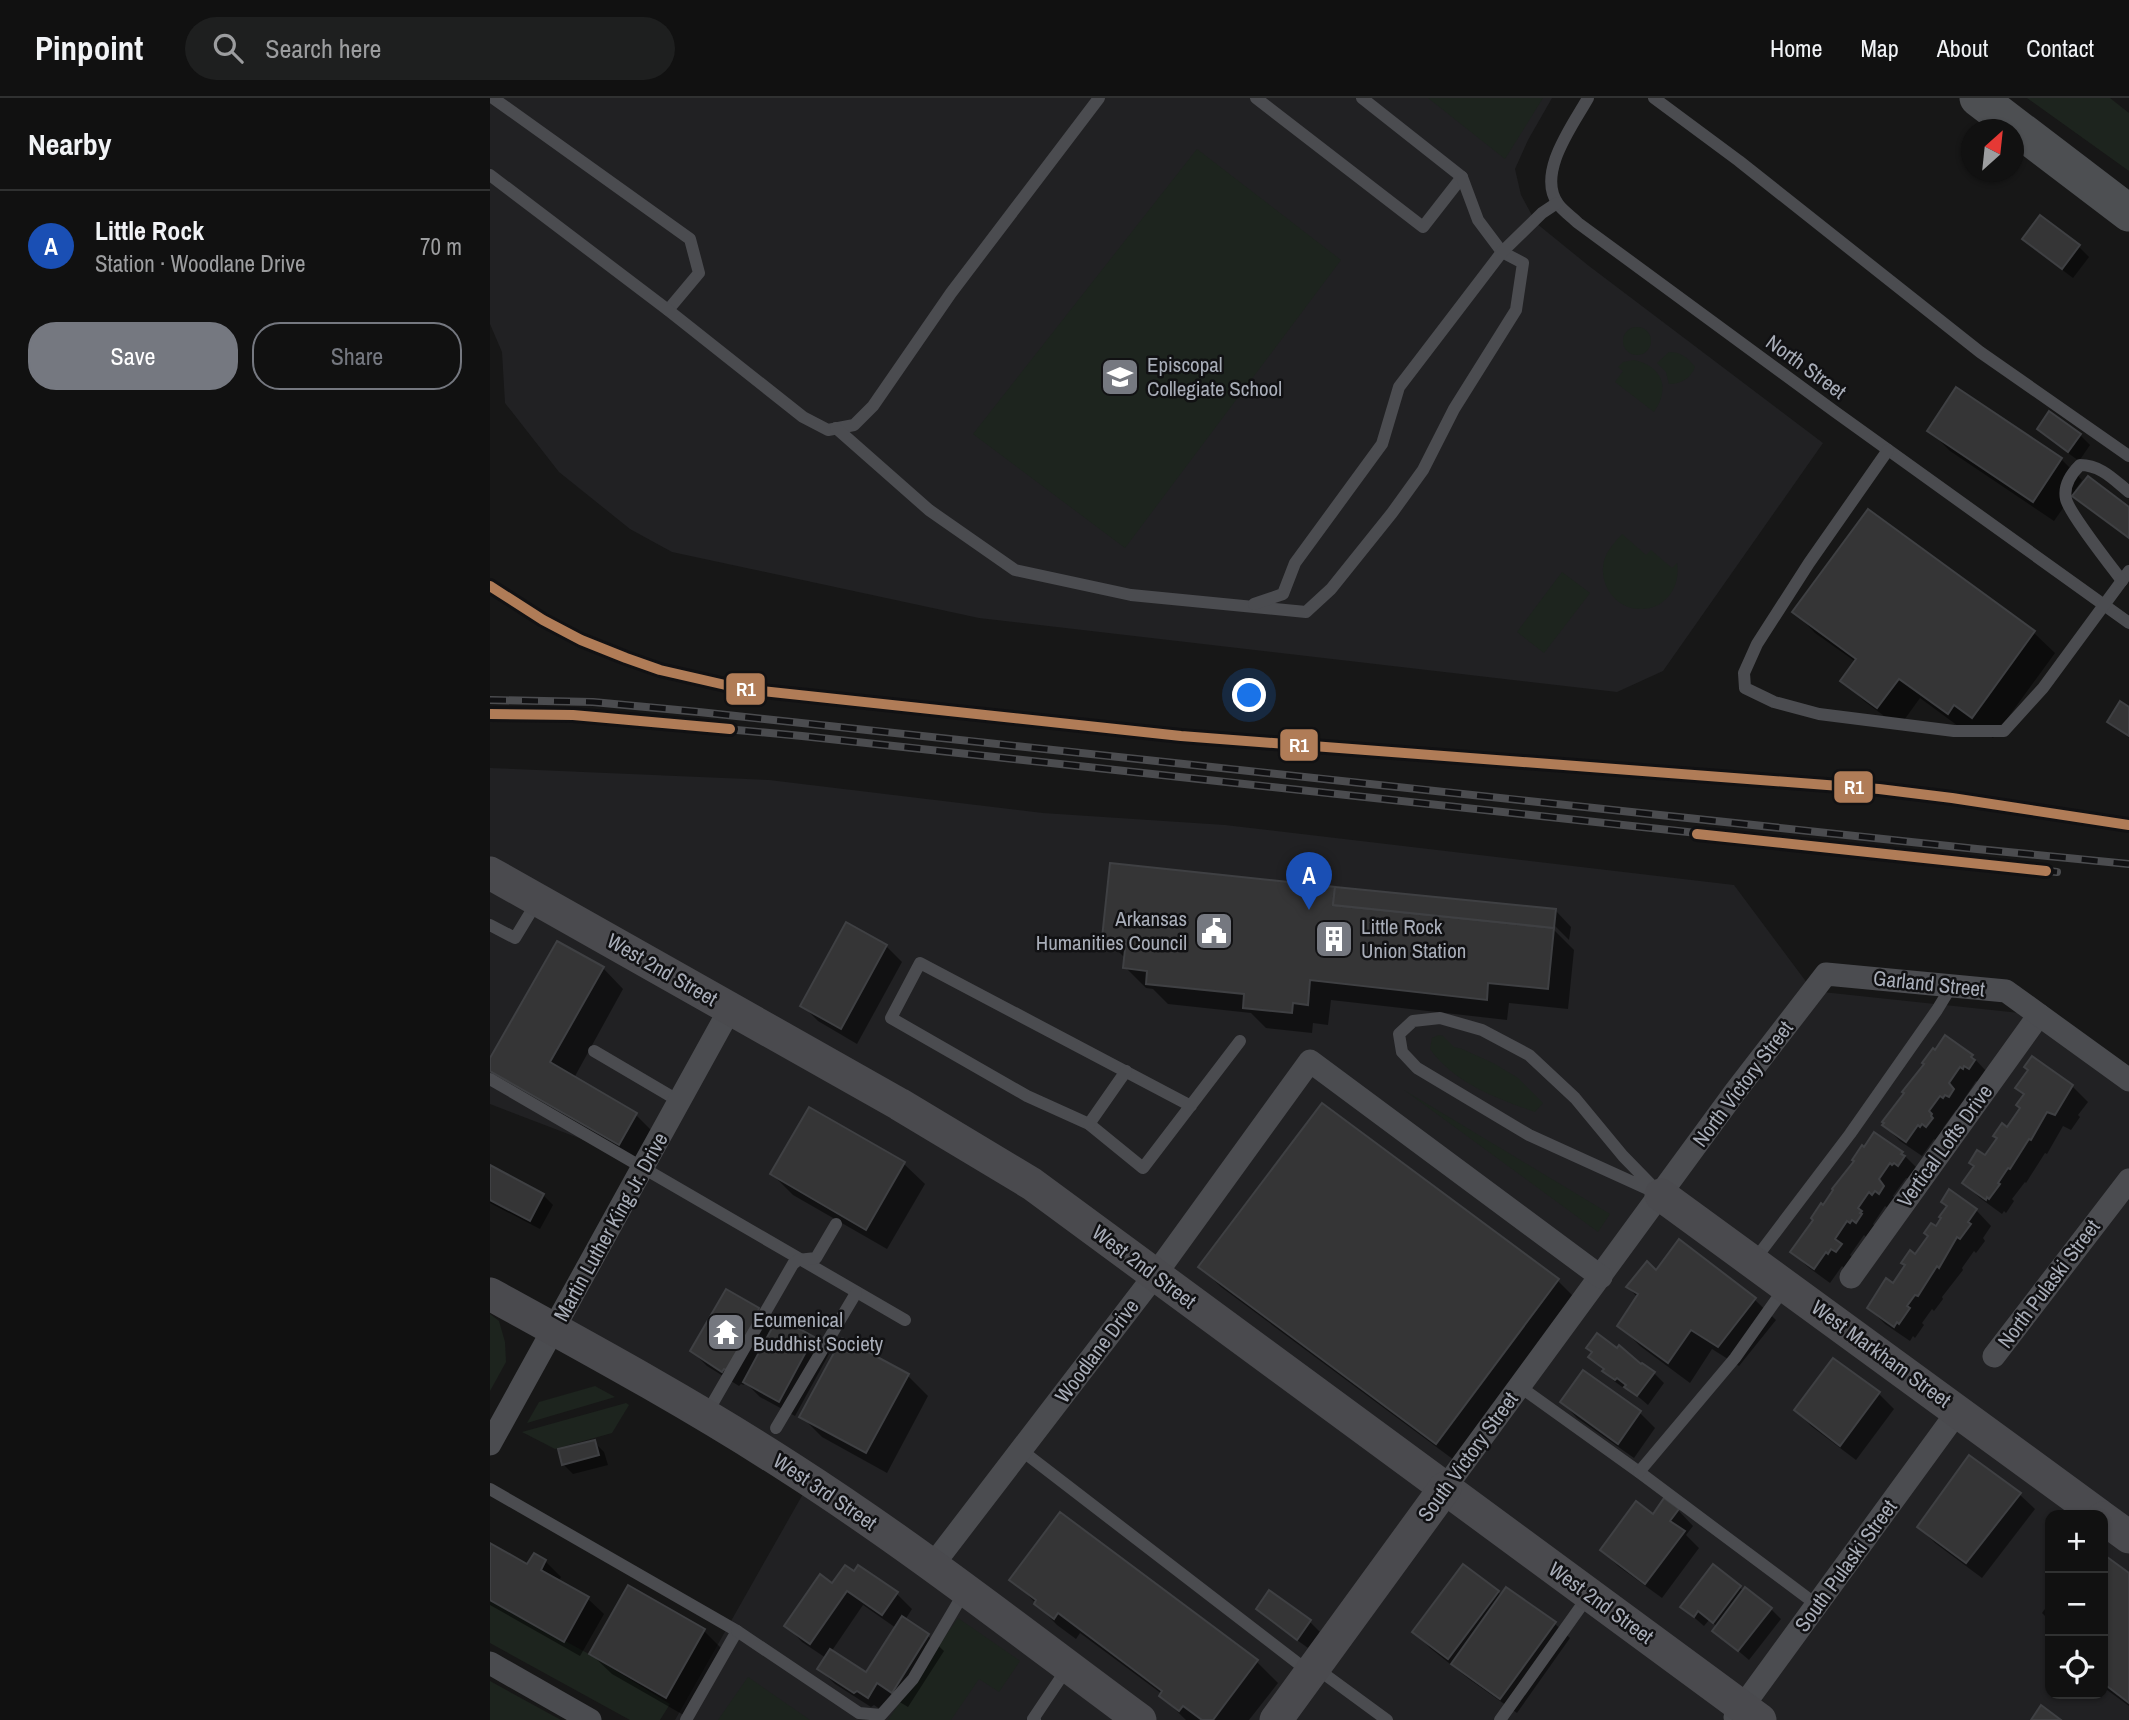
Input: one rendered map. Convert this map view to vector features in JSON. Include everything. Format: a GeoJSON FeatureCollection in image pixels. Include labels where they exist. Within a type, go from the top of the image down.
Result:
{"type":"FeatureCollection","features":[{"type":"Feature","properties":{"kind":"main road"},"geometry":{"type":"LineString","coordinates":[[1978,98],[2003,111],[2129,213]]}},
{"type":"Feature","properties":{"kind":"street","name":"West 2nd Street"},"geometry":{"type":"LineString","coordinates":[[490,873],[910,1110],[1032,1184],[1590,1595],[1744,1716]]}},
{"type":"Feature","properties":{"kind":"street","name":"Garland Street"},"geometry":{"type":"LineString","coordinates":[[1826,974],[2006,991],[2129,1080]]}},
{"type":"Feature","properties":{"kind":"street","name":"North Victory Street"},"geometry":{"type":"LineString","coordinates":[[1661,1195],[1735,1092],[1826,974]]}},
{"type":"Feature","properties":{"kind":"street","name":"Martin Luther King Jr. Drive"},"geometry":{"type":"LineString","coordinates":[[490,1444],[730,1009]]}},
{"type":"Feature","properties":{"kind":"street","name":"Vertical Lofts Drive"},"geometry":{"type":"LineString","coordinates":[[1851,1277],[2039,1015]]}},
{"type":"Feature","properties":{"kind":"street","name":"Woodlane Drive"},"geometry":{"type":"LineString","coordinates":[[932,1566],[1155,1275],[1310,1061],[1601,1276]]}},
{"type":"Feature","properties":{"kind":"street","name":"North Pulaski Street"},"geometry":{"type":"LineString","coordinates":[[1994,1356],[2129,1180]]}},
{"type":"Feature","properties":{"kind":"street","name":"West Markham Street"},"geometry":{"type":"LineString","coordinates":[[1661,1195],[2091,1510]]}},
{"type":"Feature","properties":{"kind":"street","name":"South Victory Street"},"geometry":{"type":"LineString","coordinates":[[1276,1720],[1661,1195]]}},
{"type":"Feature","properties":{"kind":"street","name":"West 3rd Street"},"geometry":{"type":"LineString","coordinates":[[490,1294],[555,1329],[802,1475],[932,1566],[1140,1720]]}},
{"type":"Feature","properties":{"kind":"street","name":"South Pulaski Street"},"geometry":{"type":"LineString","coordinates":[[1744,1716],[1817,1605],[1958,1412]]}},
{"type":"Feature","properties":{"kind":"street","name":"West Markham Street"},"geometry":{"type":"LineString","coordinates":[[2108,1522],[2129,1537]]}},
{"type":"Feature","properties":{"kind":"street"},"geometry":{"type":"LineString","coordinates":[[495,1672],[590,1720]]}},
{"type":"Feature","properties":{"kind":"lane"},"geometry":{"type":"LineString","coordinates":[[493,98],[690,239],[699,273],[668,310]]}},
{"type":"Feature","properties":{"kind":"lane"},"geometry":{"type":"LineString","coordinates":[[490,175],[803,417],[828,430],[854,425],[873,406],[951,293],[1099,98]]}},
{"type":"Feature","properties":{"kind":"lane"},"geometry":{"type":"LineString","coordinates":[[1256,98],[1423,227],[1462,177]]}},
{"type":"Feature","properties":{"kind":"lane"},"geometry":{"type":"LineString","coordinates":[[836,428],[929,510],[1015,570],[1131,595],[1306,612],[1331,589],[1423,470],[1454,409],[1516,310],[1523,263],[1502,251],[1478,220],[1462,177],[1362,98]]}},
{"type":"Feature","properties":{"kind":"lane"},"geometry":{"type":"LineString","coordinates":[[1251,606],[1283,594],[1295,562],[1382,444],[1399,387],[1502,251],[1557,203],[1551,187],[1554,157],[1588,98]]}},
{"type":"Feature","properties":{"kind":"lane"},"geometry":{"type":"LineString","coordinates":[[1654,98],[1739,161],[1980,352],[2129,456]]}},
{"type":"Feature","properties":{"kind":"lane","name":"North Street"},"geometry":{"type":"LineString","coordinates":[[1557,203],[1578,223],[2129,623]]}},
{"type":"Feature","properties":{"kind":"lane"},"geometry":{"type":"LineString","coordinates":[[1888,450],[1809,563],[1757,644],[1744,673],[1745,688],[1774,702],[1819,714],[1954,732],[2004,731],[2043,688],[2126,576],[2066,500],[2066,485],[2072,473],[2080,465],[2091,465],[2106,473],[2129,492]]}},
{"type":"Feature","properties":{"kind":"lane"},"geometry":{"type":"LineString","coordinates":[[490,925],[515,938],[538,899]]}},
{"type":"Feature","properties":{"kind":"lane"},"geometry":{"type":"LineString","coordinates":[[1191,1106],[920,963],[891,1018],[1027,1096],[1088,1124],[1143,1168],[1191,1106],[1240,1041]]}},
{"type":"Feature","properties":{"kind":"lane"},"geometry":{"type":"LineString","coordinates":[[1753,1262],[1850,1134],[1951,986]]}},
{"type":"Feature","properties":{"kind":"lane"},"geometry":{"type":"LineString","coordinates":[[1440,1018],[1482,1030],[1529,1055],[1575,1098],[1623,1156],[1661,1195],[1529,1135],[1417,1068],[1402,1052],[1399,1034],[1413,1021],[1440,1018]]}},
{"type":"Feature","properties":{"kind":"lane"},"geometry":{"type":"LineString","coordinates":[[594,1051],[679,1101]]}},
{"type":"Feature","properties":{"kind":"lane"},"geometry":{"type":"LineString","coordinates":[[1088,1124],[1126,1071]]}},
{"type":"Feature","properties":{"kind":"lane"},"geometry":{"type":"LineString","coordinates":[[490,1079],[905,1320]]}},
{"type":"Feature","properties":{"kind":"lane"},"geometry":{"type":"LineString","coordinates":[[705,1417],[793,1264],[798,1260],[816,1258],[836,1224]]}},
{"type":"Feature","properties":{"kind":"lane"},"geometry":{"type":"LineString","coordinates":[[1639,1472],[1735,1358],[1786,1286]]}},
{"type":"Feature","properties":{"kind":"lane"},"geometry":{"type":"LineString","coordinates":[[776,1428],[856,1293]]}},
{"type":"Feature","properties":{"kind":"lane"},"geometry":{"type":"LineString","coordinates":[[1519,1386],[1817,1605]]}},
{"type":"Feature","properties":{"kind":"lane"},"geometry":{"type":"LineString","coordinates":[[1021,1450],[1313,1671],[1387,1720]]}},
{"type":"Feature","properties":{"kind":"lane"},"geometry":{"type":"LineString","coordinates":[[490,1489],[737,1631],[859,1713],[881,1714],[913,1679],[965,1591]]}},
{"type":"Feature","properties":{"kind":"lane"},"geometry":{"type":"LineString","coordinates":[[1500,1720],[1590,1595]]}},
{"type":"Feature","properties":{"kind":"lane"},"geometry":{"type":"LineString","coordinates":[[686,1720],[737,1631]]}},
{"type":"Feature","properties":{"kind":"lane"},"geometry":{"type":"LineString","coordinates":[[1035,1720],[1033,1719],[1068,1667]]}},
{"type":"Feature","properties":{"kind":"shaded area","name":"Episcopal Collegiate School"},"geometry":{"type":"Polygon","coordinates":[[[490,98],[1552,98],[1515,169],[1521,195],[1536,223],[1823,443],[1663,671],[1617,692],[979,618],[672,552],[630,529],[559,472],[505,403],[502,352],[490,324],[490,98]]]}},
{"type":"Feature","properties":{"kind":"shaded area"},"geometry":{"type":"Polygon","coordinates":[[[1428,98],[1543,98],[1505,159],[1428,98]]]}},
{"type":"Feature","properties":{"kind":"shaded area"},"geometry":{"type":"Polygon","coordinates":[[[2027,98],[2110,98],[2129,113],[2129,171],[2027,98]]]}},
{"type":"Feature","properties":{"kind":"shaded area"},"geometry":{"type":"Polygon","coordinates":[[[1197,149],[1341,260],[1125,548],[973,434],[1197,149]]]}},
{"type":"Feature","properties":{"kind":"shaded area"},"geometry":{"type":"Polygon","coordinates":[[[1637,327],[1647,331],[1651,341],[1647,351],[1637,355],[1627,351],[1623,341],[1627,331],[1637,327]]]}},
{"type":"Feature","properties":{"kind":"shaded area"},"geometry":{"type":"Polygon","coordinates":[[[1669,352],[1684,356],[1695,367],[1685,380],[1678,383],[1669,384],[1666,372],[1657,363],[1669,352]]]}},
{"type":"Feature","properties":{"kind":"shaded area"},"geometry":{"type":"Polygon","coordinates":[[[1634,360],[1651,367],[1661,379],[1662,395],[1654,412],[1615,382],[1623,371],[1618,367],[1623,362],[1634,360]]]}},
{"type":"Feature","properties":{"kind":"shaded area"},"geometry":{"type":"Polygon","coordinates":[[[1622,534],[1646,555],[1651,550],[1672,568],[1677,563],[1677,579],[1671,594],[1652,608],[1625,606],[1607,587],[1604,561],[1622,534]]]}},
{"type":"Feature","properties":{"kind":"shaded area"},"geometry":{"type":"Polygon","coordinates":[[[1562,572],[1590,593],[1544,653],[1517,632],[1562,572]]]}},
{"type":"Feature","properties":{"kind":"shaded area"},"geometry":{"type":"Polygon","coordinates":[[[490,768],[769,780],[1043,813],[1225,825],[1734,885],[1813,991],[2039,1015],[2129,1081],[2129,1720],[675,1720],[816,1471],[568,1323],[652,1166],[490,1104],[490,768]]]}},
{"type":"Feature","properties":{"kind":"shaded area"},"geometry":{"type":"Polygon","coordinates":[[[1439,1035],[1454,1047],[1493,1063],[1518,1078],[1543,1103],[1535,1112],[1492,1095],[1464,1080],[1440,1061],[1430,1049],[1432,1038],[1439,1035]]]}},
{"type":"Feature","properties":{"kind":"shaded area"},"geometry":{"type":"Polygon","coordinates":[[[1404,1090],[1610,1214],[1598,1232],[1404,1090]]]}},
{"type":"Feature","properties":{"kind":"shaded area"},"geometry":{"type":"Polygon","coordinates":[[[490,1314],[499,1321],[505,1342],[506,1362],[490,1391],[490,1314]]]}},
{"type":"Feature","properties":{"kind":"shaded area"},"geometry":{"type":"Polygon","coordinates":[[[595,1386],[615,1397],[527,1423],[539,1402],[595,1386]]]}},
{"type":"Feature","properties":{"kind":"shaded area"},"geometry":{"type":"Polygon","coordinates":[[[626,1403],[629,1405],[612,1433],[555,1449],[522,1432],[626,1403]]]}},
{"type":"Feature","properties":{"kind":"shaded area"},"geometry":{"type":"Polygon","coordinates":[[[490,1600],[589,1654],[670,1704],[660,1720],[630,1720],[490,1643],[490,1600]]]}},
{"type":"Feature","properties":{"kind":"shaded area"},"geometry":{"type":"Polygon","coordinates":[[[958,1618],[1020,1661],[999,1692],[979,1679],[951,1720],[888,1720],[958,1618]]]}},
{"type":"Feature","properties":{"kind":"shaded area"},"geometry":{"type":"Polygon","coordinates":[[[748,1677],[810,1720],[718,1720],[748,1677]]]}},
{"type":"Feature","properties":{"kind":"shaded area"},"geometry":{"type":"Polygon","coordinates":[[[490,1681],[561,1720],[490,1720],[490,1681]]]}},
{"type":"Feature","properties":{"kind":"building"},"geometry":{"type":"Polygon","coordinates":[[[2040,215],[2080,245],[2062,269],[2022,239],[2040,215]]]}},
{"type":"Feature","properties":{"kind":"building"},"geometry":{"type":"Polygon","coordinates":[[[1956,387],[2062,458],[2033,502],[1927,431],[1956,387]]]}},
{"type":"Feature","properties":{"kind":"building"},"geometry":{"type":"Polygon","coordinates":[[[2049,411],[2081,434],[2068,452],[2037,429],[2049,411]]]}},
{"type":"Feature","properties":{"kind":"building"},"geometry":{"type":"Polygon","coordinates":[[[2088,476],[2129,507],[2129,538],[2072,496],[2088,476]]]}},
{"type":"Feature","properties":{"kind":"building"},"geometry":{"type":"Polygon","coordinates":[[[1868,509],[2035,631],[1972,718],[1954,705],[1948,714],[1899,679],[1877,708],[1840,681],[1856,659],[1792,612],[1868,509]]]}},
{"type":"Feature","properties":{"kind":"building"},"geometry":{"type":"Polygon","coordinates":[[[2120,701],[2129,707],[2129,736],[2107,722],[2120,701]]]}},
{"type":"Feature","properties":{"kind":"building","name":"Little Rock Union Station"},"geometry":{"type":"Polygon","coordinates":[[[1110,863],[1335,887],[1333,905],[1554,928],[1548,989],[1488,983],[1487,1000],[1310,980],[1308,1005],[1293,1003],[1292,1013],[1243,1008],[1244,994],[1146,984],[1147,971],[1123,968],[1126,940],[1102,938],[1110,863]]]}},
{"type":"Feature","properties":{"kind":"building"},"geometry":{"type":"Polygon","coordinates":[[[1335,887],[1556,909],[1554,928],[1333,905],[1335,887]]]}},
{"type":"Feature","properties":{"kind":"building"},"geometry":{"type":"Polygon","coordinates":[[[846,922],[887,945],[841,1029],[800,1006],[846,922]]]}},
{"type":"Feature","properties":{"kind":"building"},"geometry":{"type":"Polygon","coordinates":[[[557,941],[604,967],[550,1062],[637,1113],[619,1145],[490,1071],[490,1058],[557,941]]]}},
{"type":"Feature","properties":{"kind":"building"},"geometry":{"type":"Polygon","coordinates":[[[1945,1035],[1973,1055],[1971,1057],[1975,1060],[1969,1069],[1960,1067],[1949,1083],[1954,1089],[1949,1097],[1940,1096],[1929,1111],[1933,1118],[1926,1127],[1918,1125],[1906,1142],[1882,1125],[1882,1122],[1924,1064],[1922,1063],[1945,1035]]]}},
{"type":"Feature","properties":{"kind":"building"},"geometry":{"type":"Polygon","coordinates":[[[2032,1056],[2073,1085],[2055,1115],[2047,1112],[2031,1140],[2029,1139],[1998,1183],[2000,1184],[1986,1200],[1962,1183],[1974,1166],[1969,1163],[1977,1150],[1985,1155],[1997,1138],[1993,1136],[2002,1123],[2007,1127],[2020,1108],[2016,1105],[2024,1094],[2015,1088],[2028,1070],[2024,1067],[2032,1056]]]}},
{"type":"Feature","properties":{"kind":"building"},"geometry":{"type":"Polygon","coordinates":[[[1322,1103],[1559,1279],[1436,1444],[1198,1267],[1322,1103]]]}},
{"type":"Feature","properties":{"kind":"building"},"geometry":{"type":"Polygon","coordinates":[[[809,1107],[905,1162],[866,1230],[770,1174],[809,1107]]]}},
{"type":"Feature","properties":{"kind":"building"},"geometry":{"type":"Polygon","coordinates":[[[1874,1132],[1905,1156],[1898,1166],[1890,1163],[1879,1179],[1884,1186],[1879,1194],[1875,1191],[1872,1195],[1869,1192],[1858,1208],[1862,1214],[1856,1223],[1847,1221],[1835,1239],[1842,1244],[1836,1252],[1831,1249],[1828,1254],[1826,1252],[1814,1269],[1790,1252],[1813,1220],[1811,1218],[1821,1203],[1823,1205],[1862,1145],[1864,1147],[1874,1132]]]}},
{"type":"Feature","properties":{"kind":"building"},"geometry":{"type":"Polygon","coordinates":[[[490,1165],[544,1194],[530,1221],[490,1200],[490,1165]]]}},
{"type":"Feature","properties":{"kind":"building"},"geometry":{"type":"Polygon","coordinates":[[[1949,1189],[1977,1209],[1968,1222],[1971,1224],[1960,1239],[1957,1237],[1939,1268],[1937,1266],[1918,1296],[1915,1295],[1907,1306],[1910,1308],[1899,1324],[1897,1322],[1894,1327],[1867,1308],[1886,1278],[1893,1283],[1905,1265],[1901,1263],[1910,1250],[1915,1254],[1928,1236],[1924,1233],[1931,1223],[1936,1226],[1947,1206],[1941,1202],[1949,1189]]]}},
{"type":"Feature","properties":{"kind":"building"},"geometry":{"type":"Polygon","coordinates":[[[1679,1239],[1756,1298],[1718,1347],[1691,1330],[1668,1363],[1617,1326],[1638,1294],[1626,1287],[1647,1261],[1656,1270],[1679,1239]]]}},
{"type":"Feature","properties":{"kind":"building","name":"Ecumenical Buddhist Society"},"geometry":{"type":"Polygon","coordinates":[[[726,1289],[759,1308],[758,1311],[762,1314],[728,1371],[724,1369],[722,1372],[690,1351],[726,1289]]]}},
{"type":"Feature","properties":{"kind":"building"},"geometry":{"type":"Polygon","coordinates":[[[778,1317],[814,1337],[779,1402],[743,1382],[778,1317]]]}},
{"type":"Feature","properties":{"kind":"building"},"geometry":{"type":"Polygon","coordinates":[[[1597,1333],[1617,1348],[1619,1345],[1655,1372],[1637,1396],[1617,1378],[1615,1380],[1602,1371],[1604,1369],[1588,1357],[1592,1352],[1586,1348],[1597,1333]]]}},
{"type":"Feature","properties":{"kind":"building"},"geometry":{"type":"Polygon","coordinates":[[[842,1338],[909,1374],[866,1453],[799,1417],[842,1338]]]}},
{"type":"Feature","properties":{"kind":"building"},"geometry":{"type":"Polygon","coordinates":[[[1833,1358],[1880,1392],[1840,1446],[1794,1410],[1833,1358]]]}},
{"type":"Feature","properties":{"kind":"building"},"geometry":{"type":"Polygon","coordinates":[[[1583,1370],[1641,1411],[1618,1444],[1560,1402],[1583,1370]]]}},
{"type":"Feature","properties":{"kind":"building"},"geometry":{"type":"Polygon","coordinates":[[[595,1440],[599,1455],[562,1465],[558,1449],[595,1440]]]}},
{"type":"Feature","properties":{"kind":"building"},"geometry":{"type":"Polygon","coordinates":[[[1969,1455],[2021,1493],[1966,1563],[1917,1527],[1969,1455]]]}},
{"type":"Feature","properties":{"kind":"building"},"geometry":{"type":"Polygon","coordinates":[[[1664,1498],[1679,1509],[1670,1521],[1685,1531],[1645,1584],[1600,1550],[1636,1501],[1653,1514],[1664,1498]]]}},
{"type":"Feature","properties":{"kind":"building"},"geometry":{"type":"Polygon","coordinates":[[[1060,1512],[1258,1660],[1213,1720],[1202,1720],[1183,1706],[1179,1711],[1159,1696],[1162,1691],[1058,1613],[1054,1619],[1034,1604],[1036,1600],[1009,1580],[1060,1512]]]}},
{"type":"Feature","properties":{"kind":"building"},"geometry":{"type":"Polygon","coordinates":[[[490,1543],[527,1564],[534,1553],[546,1560],[541,1570],[589,1597],[564,1642],[490,1600],[490,1543]]]}},
{"type":"Feature","properties":{"kind":"building"},"geometry":{"type":"Polygon","coordinates":[[[2108,1558],[2129,1573],[2129,1703],[2108,1687],[2108,1558]]]}},
{"type":"Feature","properties":{"kind":"building"},"geometry":{"type":"Polygon","coordinates":[[[1463,1564],[1499,1591],[1448,1659],[1412,1632],[1463,1564]]]}},
{"type":"Feature","properties":{"kind":"building"},"geometry":{"type":"Polygon","coordinates":[[[1713,1564],[1741,1586],[1713,1623],[1698,1611],[1694,1617],[1680,1607],[1713,1564]]]}},
{"type":"Feature","properties":{"kind":"building"},"geometry":{"type":"Polygon","coordinates":[[[845,1565],[854,1571],[858,1565],[898,1592],[882,1615],[847,1591],[810,1644],[784,1626],[820,1574],[832,1583],[845,1565]]]}},
{"type":"Feature","properties":{"kind":"building"},"geometry":{"type":"Polygon","coordinates":[[[628,1585],[705,1629],[666,1698],[589,1654],[628,1585]]]}},
{"type":"Feature","properties":{"kind":"building"},"geometry":{"type":"Polygon","coordinates":[[[1506,1587],[1556,1622],[1500,1699],[1451,1664],[1506,1587]]]}},
{"type":"Feature","properties":{"kind":"building"},"geometry":{"type":"Polygon","coordinates":[[[1745,1587],[1772,1608],[1738,1651],[1712,1631],[1745,1587]]]}},
{"type":"Feature","properties":{"kind":"building"},"geometry":{"type":"Polygon","coordinates":[[[1269,1590],[1311,1620],[1297,1640],[1256,1609],[1269,1590]]]}},
{"type":"Feature","properties":{"kind":"building"},"geometry":{"type":"Polygon","coordinates":[[[902,1616],[929,1634],[892,1693],[877,1683],[868,1698],[857,1691],[854,1693],[817,1669],[830,1649],[866,1672],[902,1616]]]}},
{"type":"Feature","properties":{"kind":"building"},"geometry":{"type":"Polygon","coordinates":[[[2041,1705],[2061,1720],[2031,1720],[2041,1705]]]}},
{"type":"Feature","properties":{"kind":"railway"},"geometry":{"type":"LineString","coordinates":[[490,586],[543,620],[581,640],[660,670],[743,689],[1181,736],[1879,789],[2129,825]]}},
{"type":"Feature","properties":{"kind":"railway"},"geometry":{"type":"LineString","coordinates":[[490,700],[593,702],[699,712],[2129,864]]}},
{"type":"Feature","properties":{"kind":"railway"},"geometry":{"type":"LineString","coordinates":[[490,714],[573,715],[802,736],[2057,872]]}},
{"type":"Feature","properties":{"kind":"transit line","name":"R1"},"geometry":{"type":"LineString","coordinates":[[490,586],[543,620],[581,640],[660,670],[743,689],[1181,736],[1879,789],[2129,825]]}},
{"type":"Feature","properties":{"kind":"transit line","name":"R1"},"geometry":{"type":"LineString","coordinates":[[490,714],[573,715],[730,729]]}},
{"type":"Feature","properties":{"kind":"transit line","name":"R1"},"geometry":{"type":"LineString","coordinates":[[1697,834],[2046,871]]}},
{"type":"Feature","properties":{"kind":"place","name":"Episcopal Collegiate School"},"geometry":{"type":"Point","coordinates":[1120,377]}},
{"type":"Feature","properties":{"kind":"place","name":"Little Rock"},"geometry":{"type":"Point","coordinates":[1309,910]}},
{"type":"Feature","properties":{"kind":"place","name":"Arkansas Humanities Council"},"geometry":{"type":"Point","coordinates":[1214,931]}},
{"type":"Feature","properties":{"kind":"place","name":"Little Rock Union Station"},"geometry":{"type":"Point","coordinates":[1334,939]}},
{"type":"Feature","properties":{"kind":"place","name":"Ecumenical Buddhist Society"},"geometry":{"type":"Point","coordinates":[726,1332]}}]}
